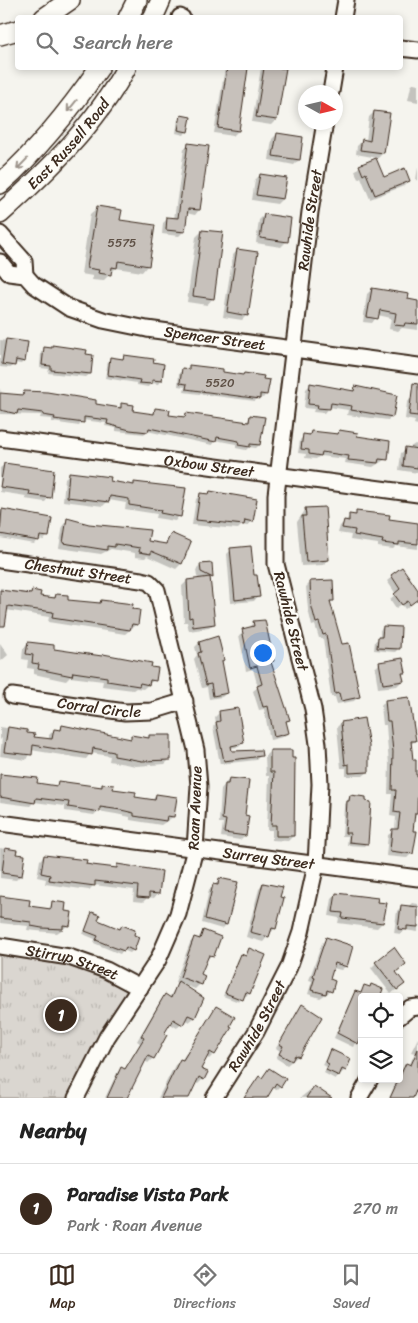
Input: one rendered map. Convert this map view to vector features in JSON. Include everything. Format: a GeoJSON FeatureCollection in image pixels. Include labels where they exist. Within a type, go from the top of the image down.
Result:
{"type":"FeatureCollection","features":[{"type":"Feature","properties":{"kind":"main road"},"geometry":{"type":"LineString","coordinates":[[48,15],[70,0]]}},
{"type":"Feature","properties":{"kind":"main road"},"geometry":{"type":"LineString","coordinates":[[130,15],[137,0]]}},
{"type":"Feature","properties":{"kind":"main road"},"geometry":{"type":"LineString","coordinates":[[154,15],[161,0]]}},
{"type":"Feature","properties":{"kind":"main road"},"geometry":{"type":"LineString","coordinates":[[0,35],[15,31]]}},
{"type":"Feature","properties":{"kind":"main road","name":"East Russell Road"},"geometry":{"type":"LineString","coordinates":[[0,184],[43,142],[98,70]]}},
{"type":"Feature","properties":{"kind":"main road","name":"East Russell Road"},"geometry":{"type":"LineString","coordinates":[[0,214],[30,187],[78,135],[125,70]]}},
{"type":"Feature","properties":{"kind":"street"},"geometry":{"type":"LineString","coordinates":[[344,15],[346,0]]}},
{"type":"Feature","properties":{"kind":"street"},"geometry":{"type":"LineString","coordinates":[[403,48],[418,50]]}},
{"type":"Feature","properties":{"kind":"street"},"geometry":{"type":"LineString","coordinates":[[332,85],[335,70]]}},
{"type":"Feature","properties":{"kind":"street","name":"Rawhide Street"},"geometry":{"type":"LineString","coordinates":[[214,1098],[256,1032],[285,975],[301,932],[316,865],[320,784],[318,744],[313,709],[276,564],[276,495],[292,349],[310,212],[325,130]]}},
{"type":"Feature","properties":{"kind":"street","name":"Spencer Street"},"geometry":{"type":"LineString","coordinates":[[0,234],[24,261],[25,275],[34,285],[59,303],[103,320],[418,366]]}},
{"type":"Feature","properties":{"kind":"street","name":"Spencer Street"},"geometry":{"type":"LineString","coordinates":[[0,262],[9,273],[25,275]]}},
{"type":"Feature","properties":{"kind":"street","name":"Oxbow Street"},"geometry":{"type":"LineString","coordinates":[[0,438],[418,494]]}},
{"type":"Feature","properties":{"kind":"street","name":"Chestnut Street"},"geometry":{"type":"LineString","coordinates":[[0,560],[141,580],[153,586]]}},
{"type":"Feature","properties":{"kind":"street","name":"Roan Avenue"},"geometry":{"type":"LineString","coordinates":[[76,1098],[107,1037],[158,960],[178,914],[195,849],[198,777],[196,750],[165,626],[160,594],[153,586]]}},
{"type":"Feature","properties":{"kind":"street","name":"Corral Circle"},"geometry":{"type":"LineString","coordinates":[[12,696],[125,712],[152,711],[184,701]]}},
{"type":"Feature","properties":{"kind":"street","name":"Surrey Street"},"geometry":{"type":"LineString","coordinates":[[0,823],[418,878]]}},
{"type":"Feature","properties":{"kind":"street","name":"Stirrup Street"},"geometry":{"type":"LineString","coordinates":[[0,946],[69,957],[106,970],[140,988]]}},
{"type":"Feature","properties":{"kind":"street"},"geometry":{"type":"LineString","coordinates":[[359,1098],[368,1083]]}},
{"type":"Feature","properties":{"kind":"green space"},"geometry":{"type":"Polygon","coordinates":[[[0,949],[97,970],[135,993],[76,1098],[0,1098],[0,949]]]}},
{"type":"Feature","properties":{"kind":"building"},"geometry":{"type":"Polygon","coordinates":[[[227,70],[248,70],[239,131],[218,128],[227,70]]]}},
{"type":"Feature","properties":{"kind":"building"},"geometry":{"type":"Polygon","coordinates":[[[264,70],[286,70],[277,120],[256,117],[264,70]]]}},
{"type":"Feature","properties":{"kind":"building"},"geometry":{"type":"Polygon","coordinates":[[[374,111],[390,113],[384,153],[360,150],[362,139],[370,141],[374,111]]]}},
{"type":"Feature","properties":{"kind":"building"},"geometry":{"type":"Polygon","coordinates":[[[181,115],[191,117],[188,132],[178,130],[181,115]]]}},
{"type":"Feature","properties":{"kind":"building"},"geometry":{"type":"Polygon","coordinates":[[[277,133],[303,137],[300,160],[273,156],[277,133]]]}},
{"type":"Feature","properties":{"kind":"building"},"geometry":{"type":"Polygon","coordinates":[[[188,143],[209,146],[200,210],[188,209],[185,232],[166,230],[167,217],[178,218],[188,143]]]}},
{"type":"Feature","properties":{"kind":"building"},"geometry":{"type":"Polygon","coordinates":[[[376,158],[384,177],[405,168],[410,181],[375,195],[366,173],[363,175],[359,165],[376,158]]]}},
{"type":"Feature","properties":{"kind":"building"},"geometry":{"type":"Polygon","coordinates":[[[260,174],[287,178],[283,199],[256,195],[260,174]]]}},
{"type":"Feature","properties":{"kind":"building"},"geometry":{"type":"Polygon","coordinates":[[[97,206],[122,210],[120,220],[155,225],[149,266],[118,261],[117,268],[112,267],[111,275],[98,273],[99,270],[87,268],[97,206]]]}},
{"type":"Feature","properties":{"kind":"building"},"geometry":{"type":"Polygon","coordinates":[[[264,214],[291,218],[288,242],[260,238],[264,214]]]}},
{"type":"Feature","properties":{"kind":"building"},"geometry":{"type":"Polygon","coordinates":[[[202,230],[223,232],[214,299],[193,296],[202,230]]]}},
{"type":"Feature","properties":{"kind":"building"},"geometry":{"type":"Polygon","coordinates":[[[237,249],[258,252],[248,316],[227,312],[237,249]]]}},
{"type":"Feature","properties":{"kind":"building"},"geometry":{"type":"Polygon","coordinates":[[[372,288],[409,294],[408,299],[418,301],[418,324],[405,323],[404,326],[394,325],[396,313],[380,310],[378,319],[367,317],[372,288]]]}},
{"type":"Feature","properties":{"kind":"building"},"geometry":{"type":"Polygon","coordinates":[[[6,339],[28,342],[25,362],[16,360],[15,366],[2,364],[6,339]]]}},
{"type":"Feature","properties":{"kind":"building"},"geometry":{"type":"Polygon","coordinates":[[[52,345],[87,350],[86,354],[93,355],[91,374],[51,370],[51,366],[42,365],[44,347],[52,348],[52,345]]]}},
{"type":"Feature","properties":{"kind":"building"},"geometry":{"type":"Polygon","coordinates":[[[124,355],[154,359],[153,362],[164,364],[162,381],[152,380],[152,384],[139,383],[140,380],[108,375],[110,357],[123,359],[124,355]]]}},
{"type":"Feature","properties":{"kind":"building"},"geometry":{"type":"Polygon","coordinates":[[[189,365],[223,369],[223,372],[243,375],[244,373],[264,376],[263,379],[270,380],[267,395],[260,394],[260,399],[186,389],[187,384],[180,383],[182,368],[189,369],[189,365]]]}},
{"type":"Feature","properties":{"kind":"building"},"geometry":{"type":"Polygon","coordinates":[[[310,383],[354,391],[355,386],[397,395],[393,417],[351,410],[352,406],[331,403],[330,409],[317,408],[318,405],[308,404],[310,383]]]}},
{"type":"Feature","properties":{"kind":"building"},"geometry":{"type":"Polygon","coordinates":[[[413,383],[418,384],[418,416],[409,415],[413,383]]]}},
{"type":"Feature","properties":{"kind":"building"},"geometry":{"type":"Polygon","coordinates":[[[24,391],[47,392],[96,400],[96,404],[121,408],[121,403],[134,405],[133,411],[154,414],[155,408],[170,410],[169,415],[185,417],[186,413],[249,422],[250,415],[265,417],[260,445],[250,444],[250,447],[238,445],[239,441],[217,437],[216,442],[149,428],[148,432],[130,430],[107,424],[108,420],[84,417],[84,423],[54,419],[55,417],[43,415],[43,413],[18,410],[17,414],[0,410],[0,393],[23,395],[24,391]]]}},
{"type":"Feature","properties":{"kind":"building"},"geometry":{"type":"Polygon","coordinates":[[[339,430],[358,433],[357,436],[390,441],[388,460],[379,459],[378,463],[348,460],[349,456],[322,452],[321,456],[309,454],[309,450],[301,449],[303,434],[310,435],[311,431],[338,434],[339,430]]]}},
{"type":"Feature","properties":{"kind":"building"},"geometry":{"type":"Polygon","coordinates":[[[405,447],[418,449],[418,468],[403,466],[405,447]]]}},
{"type":"Feature","properties":{"kind":"building"},"geometry":{"type":"Polygon","coordinates":[[[4,463],[54,470],[51,498],[29,495],[30,491],[0,487],[4,463]]]}},
{"type":"Feature","properties":{"kind":"building"},"geometry":{"type":"Polygon","coordinates":[[[69,472],[111,477],[110,481],[134,485],[134,482],[186,488],[181,517],[160,513],[161,510],[129,505],[129,499],[110,496],[109,502],[67,497],[69,472]]]}},
{"type":"Feature","properties":{"kind":"building"},"geometry":{"type":"Polygon","coordinates":[[[210,491],[257,499],[253,522],[245,520],[244,525],[196,520],[200,493],[209,494],[210,491]]]}},
{"type":"Feature","properties":{"kind":"building"},"geometry":{"type":"Polygon","coordinates":[[[325,507],[329,560],[306,562],[302,516],[306,516],[305,508],[325,507]]]}},
{"type":"Feature","properties":{"kind":"building"},"geometry":{"type":"Polygon","coordinates":[[[2,509],[52,518],[49,537],[40,536],[39,541],[0,534],[2,509]]]}},
{"type":"Feature","properties":{"kind":"building"},"geometry":{"type":"Polygon","coordinates":[[[356,511],[390,515],[389,519],[418,523],[418,544],[399,542],[399,545],[382,543],[383,540],[354,535],[355,530],[342,528],[344,520],[349,521],[349,514],[356,515],[356,511]]]}},
{"type":"Feature","properties":{"kind":"building"},"geometry":{"type":"Polygon","coordinates":[[[67,518],[89,524],[150,530],[148,541],[166,544],[171,533],[191,542],[182,564],[151,551],[151,554],[139,552],[140,548],[115,544],[115,547],[107,546],[107,550],[63,543],[67,518]]]}},
{"type":"Feature","properties":{"kind":"building"},"geometry":{"type":"Polygon","coordinates":[[[251,546],[254,575],[257,575],[260,597],[235,600],[230,548],[251,546]]]}},
{"type":"Feature","properties":{"kind":"building"},"geometry":{"type":"Polygon","coordinates":[[[212,563],[213,578],[201,572],[200,564],[212,563]]]}},
{"type":"Feature","properties":{"kind":"building"},"geometry":{"type":"Polygon","coordinates":[[[402,567],[418,590],[418,599],[410,605],[408,601],[402,605],[394,594],[400,589],[391,575],[402,567]]]}},
{"type":"Feature","properties":{"kind":"building"},"geometry":{"type":"Polygon","coordinates":[[[210,577],[215,624],[193,627],[192,617],[189,618],[187,580],[210,577]]]}},
{"type":"Feature","properties":{"kind":"building"},"geometry":{"type":"Polygon","coordinates":[[[333,580],[334,601],[330,601],[342,644],[349,643],[360,697],[341,701],[339,693],[335,694],[326,634],[323,635],[319,622],[316,623],[311,604],[310,581],[333,580]]]}},
{"type":"Feature","properties":{"kind":"building"},"geometry":{"type":"Polygon","coordinates":[[[0,590],[31,594],[32,590],[41,592],[40,596],[55,598],[56,594],[68,595],[68,600],[100,603],[101,600],[133,604],[132,609],[140,610],[138,625],[132,624],[130,630],[52,618],[53,612],[8,606],[5,626],[0,626],[0,590]]]}},
{"type":"Feature","properties":{"kind":"building"},"geometry":{"type":"Polygon","coordinates":[[[265,620],[274,661],[271,662],[290,720],[286,721],[289,733],[274,737],[268,706],[263,707],[257,686],[262,684],[257,666],[250,668],[242,629],[254,626],[253,621],[265,620]]]}},
{"type":"Feature","properties":{"kind":"building"},"geometry":{"type":"Polygon","coordinates":[[[383,626],[401,627],[400,649],[377,648],[378,637],[382,637],[383,626]]]}},
{"type":"Feature","properties":{"kind":"building"},"geometry":{"type":"Polygon","coordinates":[[[218,636],[224,660],[222,661],[228,693],[213,696],[211,684],[206,685],[198,653],[201,652],[199,642],[218,636]]]}},
{"type":"Feature","properties":{"kind":"building"},"geometry":{"type":"Polygon","coordinates":[[[28,642],[54,645],[54,649],[102,656],[103,654],[152,663],[151,667],[158,668],[156,681],[150,680],[149,685],[140,683],[139,686],[107,681],[107,677],[73,672],[72,676],[38,669],[39,664],[32,663],[33,655],[26,654],[28,642]]]}},
{"type":"Feature","properties":{"kind":"building"},"geometry":{"type":"Polygon","coordinates":[[[403,658],[406,673],[402,673],[404,681],[383,684],[379,662],[403,658]]]}},
{"type":"Feature","properties":{"kind":"building"},"geometry":{"type":"Polygon","coordinates":[[[409,697],[416,741],[411,741],[413,760],[416,760],[416,775],[418,775],[417,813],[415,813],[413,831],[417,831],[413,854],[390,851],[392,829],[398,829],[400,813],[394,812],[396,790],[392,790],[393,752],[390,721],[387,721],[385,700],[409,697]]]}},
{"type":"Feature","properties":{"kind":"building"},"geometry":{"type":"Polygon","coordinates":[[[238,708],[244,743],[231,746],[232,751],[261,750],[262,756],[224,761],[216,722],[220,721],[219,711],[238,708]]]}},
{"type":"Feature","properties":{"kind":"building"},"geometry":{"type":"Polygon","coordinates":[[[364,718],[369,746],[369,772],[349,773],[349,764],[345,765],[341,722],[364,718]]]}},
{"type":"Feature","properties":{"kind":"building"},"geometry":{"type":"Polygon","coordinates":[[[62,725],[131,739],[131,735],[149,738],[149,735],[171,735],[171,760],[142,761],[114,756],[114,752],[93,748],[92,755],[33,745],[32,755],[4,752],[8,727],[27,730],[27,733],[35,734],[34,737],[52,739],[54,729],[61,730],[62,725]]]}},
{"type":"Feature","properties":{"kind":"building"},"geometry":{"type":"Polygon","coordinates":[[[270,750],[292,750],[292,758],[295,758],[294,836],[276,836],[276,825],[271,825],[274,772],[270,772],[270,750]]]}},
{"type":"Feature","properties":{"kind":"building"},"geometry":{"type":"Polygon","coordinates":[[[0,774],[38,778],[37,783],[57,786],[58,781],[102,787],[102,784],[114,785],[113,789],[136,792],[135,797],[155,800],[156,794],[177,797],[174,817],[167,816],[166,821],[134,816],[134,813],[100,807],[100,812],[68,807],[69,802],[36,798],[35,803],[0,797],[0,774]]]}},
{"type":"Feature","properties":{"kind":"building"},"geometry":{"type":"Polygon","coordinates":[[[229,778],[249,780],[245,815],[249,816],[246,836],[224,833],[226,820],[222,819],[225,784],[228,784],[229,778]]]}},
{"type":"Feature","properties":{"kind":"building"},"geometry":{"type":"Polygon","coordinates":[[[350,795],[366,797],[366,801],[371,802],[368,844],[349,842],[350,833],[345,833],[347,801],[349,801],[350,795]]]}},
{"type":"Feature","properties":{"kind":"building"},"geometry":{"type":"Polygon","coordinates":[[[5,848],[17,850],[16,854],[25,855],[22,876],[2,873],[5,848]]]}},
{"type":"Feature","properties":{"kind":"building"},"geometry":{"type":"Polygon","coordinates":[[[44,855],[87,860],[86,864],[92,865],[117,868],[117,864],[162,871],[159,894],[149,893],[149,898],[137,897],[138,886],[95,881],[95,886],[49,880],[50,875],[41,873],[44,855]]]}},
{"type":"Feature","properties":{"kind":"building"},"geometry":{"type":"Polygon","coordinates":[[[219,878],[238,882],[227,925],[205,919],[213,884],[218,885],[219,878]]]}},
{"type":"Feature","properties":{"kind":"building"},"geometry":{"type":"Polygon","coordinates":[[[263,883],[283,887],[280,897],[284,898],[276,929],[272,928],[269,937],[250,932],[263,883]]]}},
{"type":"Feature","properties":{"kind":"building"},"geometry":{"type":"Polygon","coordinates":[[[336,893],[378,898],[377,902],[387,903],[383,923],[342,918],[343,913],[333,912],[336,893]]]}},
{"type":"Feature","properties":{"kind":"building"},"geometry":{"type":"Polygon","coordinates":[[[0,896],[30,900],[29,906],[51,909],[52,901],[66,903],[65,911],[72,912],[70,926],[63,925],[63,929],[42,928],[31,926],[31,922],[0,918],[0,896]]]}},
{"type":"Feature","properties":{"kind":"building"},"geometry":{"type":"Polygon","coordinates":[[[401,905],[418,907],[418,927],[407,926],[407,930],[398,929],[401,905]]]}},
{"type":"Feature","properties":{"kind":"building"},"geometry":{"type":"Polygon","coordinates":[[[92,912],[100,915],[98,920],[120,929],[122,925],[135,930],[134,935],[139,937],[134,951],[126,947],[124,951],[113,947],[96,940],[98,936],[85,931],[92,912]]]}},
{"type":"Feature","properties":{"kind":"building"},"geometry":{"type":"Polygon","coordinates":[[[203,930],[221,937],[214,956],[209,955],[201,974],[205,976],[202,985],[180,977],[194,937],[200,939],[203,930]]]}},
{"type":"Feature","properties":{"kind":"building"},"geometry":{"type":"Polygon","coordinates":[[[326,937],[353,946],[347,967],[335,963],[330,979],[335,981],[332,992],[327,990],[326,994],[311,990],[315,977],[313,976],[326,937]]]}},
{"type":"Feature","properties":{"kind":"building"},"geometry":{"type":"Polygon","coordinates":[[[394,947],[406,964],[396,972],[405,984],[397,990],[375,962],[394,947]]]}},
{"type":"Feature","properties":{"kind":"building"},"geometry":{"type":"Polygon","coordinates":[[[249,948],[266,955],[250,994],[246,992],[243,1000],[225,993],[241,954],[246,956],[249,948]]]}},
{"type":"Feature","properties":{"kind":"building"},"geometry":{"type":"Polygon","coordinates":[[[178,981],[204,998],[195,1018],[188,1015],[183,1025],[173,1019],[164,1034],[167,1035],[154,1059],[148,1056],[127,1098],[107,1098],[121,1067],[125,1069],[144,1038],[141,1036],[165,994],[171,998],[178,981]]]}},
{"type":"Feature","properties":{"kind":"building"},"geometry":{"type":"Polygon","coordinates":[[[371,984],[383,989],[382,993],[361,993],[364,985],[370,987],[371,984]]]}},
{"type":"Feature","properties":{"kind":"building"},"geometry":{"type":"Polygon","coordinates":[[[355,991],[361,993],[358,993],[358,1044],[337,1033],[355,991]]]}},
{"type":"Feature","properties":{"kind":"building"},"geometry":{"type":"Polygon","coordinates":[[[302,1004],[322,1017],[299,1057],[295,1055],[292,1061],[279,1054],[283,1046],[279,1044],[302,1004]]]}},
{"type":"Feature","properties":{"kind":"building"},"geometry":{"type":"Polygon","coordinates":[[[216,1006],[235,1017],[230,1026],[232,1027],[215,1055],[210,1052],[201,1069],[208,1072],[204,1080],[199,1077],[189,1098],[161,1098],[180,1059],[183,1060],[216,1006]]]}},
{"type":"Feature","properties":{"kind":"building"},"geometry":{"type":"Polygon","coordinates":[[[330,1049],[351,1059],[346,1071],[342,1069],[339,1076],[326,1070],[329,1064],[325,1062],[330,1049]]]}},
{"type":"Feature","properties":{"kind":"building"},"geometry":{"type":"Polygon","coordinates":[[[418,1049],[418,1086],[413,1098],[390,1098],[397,1083],[403,1083],[403,1070],[406,1063],[411,1065],[418,1049]]]}},
{"type":"Feature","properties":{"kind":"building"},"geometry":{"type":"Polygon","coordinates":[[[269,1068],[286,1079],[281,1087],[276,1083],[267,1098],[244,1098],[259,1076],[262,1078],[269,1068]]]}},
{"type":"Feature","properties":{"kind":"building"},"geometry":{"type":"Polygon","coordinates":[[[314,1086],[332,1098],[306,1098],[314,1086]]]}},
{"type":"Feature","properties":{"kind":"place","name":"Paradise Vista Park"},"geometry":{"type":"Point","coordinates":[61,1015]}}]}
